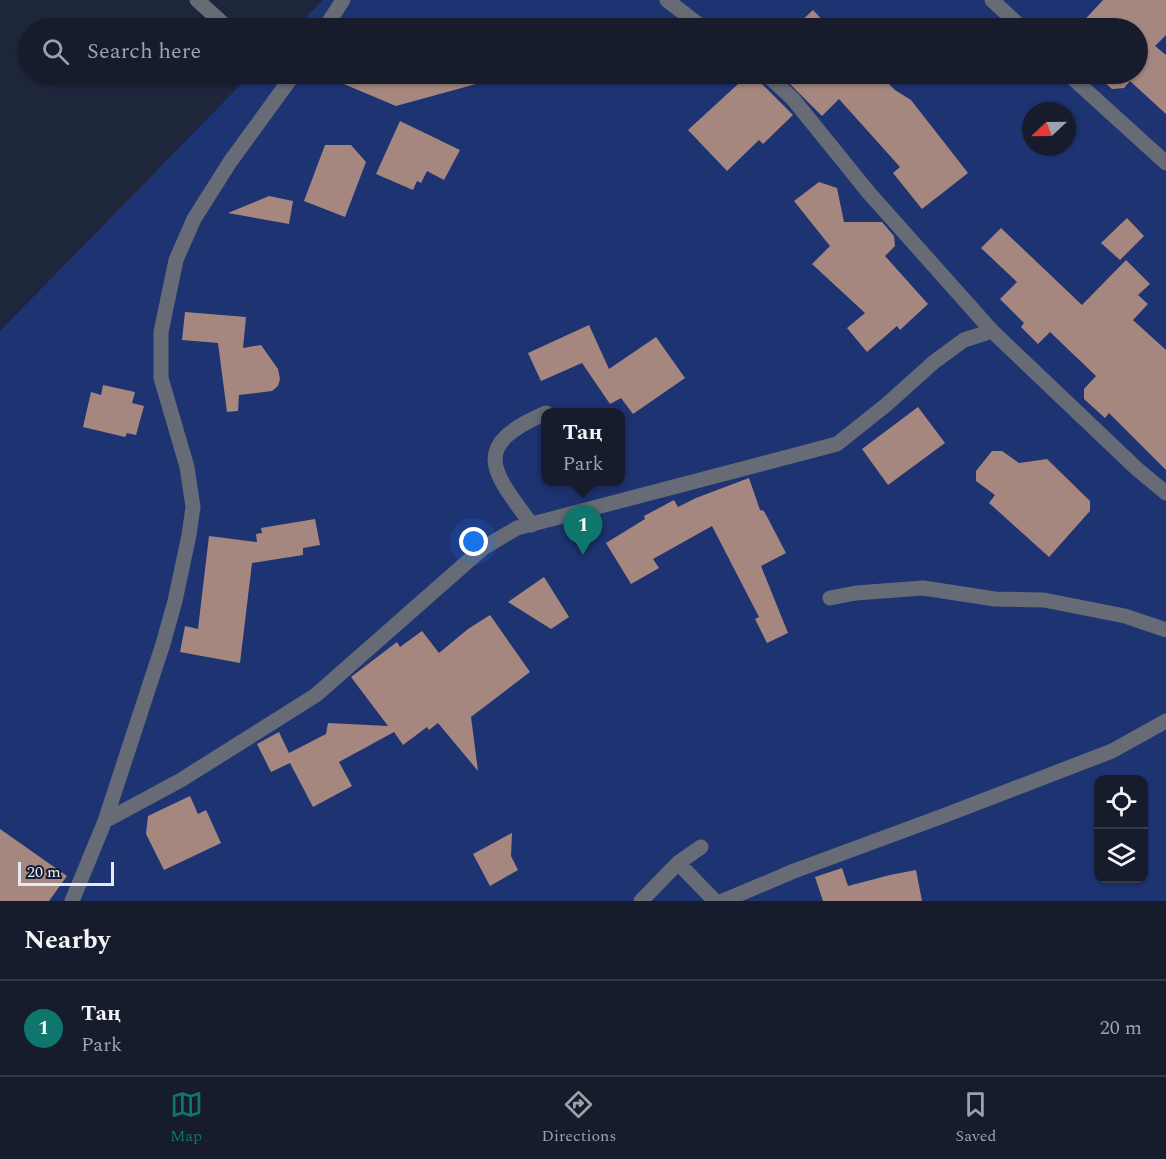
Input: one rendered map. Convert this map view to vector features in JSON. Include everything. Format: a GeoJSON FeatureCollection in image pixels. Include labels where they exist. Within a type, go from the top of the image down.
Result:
{"type":"FeatureCollection","features":[{"type":"Feature","properties":{"kind":"street"},"geometry":{"type":"LineString","coordinates":[[197,0],[217,18]]}},
{"type":"Feature","properties":{"kind":"street"},"geometry":{"type":"LineString","coordinates":[[331,18],[343,0]]}},
{"type":"Feature","properties":{"kind":"street"},"geometry":{"type":"LineString","coordinates":[[667,0],[691,18]]}},
{"type":"Feature","properties":{"kind":"street"},"geometry":{"type":"LineString","coordinates":[[992,0],[1011,18]]}},
{"type":"Feature","properties":{"kind":"street"},"geometry":{"type":"LineString","coordinates":[[72,901],[105,821],[166,633],[175,601],[193,507],[187,467],[161,378],[161,332],[176,260],[194,219],[283,84]]}},
{"type":"Feature","properties":{"kind":"street"},"geometry":{"type":"LineString","coordinates":[[777,84],[793,99],[869,193],[992,331],[1166,494]]}},
{"type":"Feature","properties":{"kind":"street"},"geometry":{"type":"LineString","coordinates":[[1079,84],[1166,162]]}},
{"type":"Feature","properties":{"kind":"street"},"geometry":{"type":"LineString","coordinates":[[105,821],[181,780],[316,695],[483,548],[517,528],[837,444],[886,405],[933,362],[964,340],[992,331]]}},
{"type":"Feature","properties":{"kind":"street"},"geometry":{"type":"LineString","coordinates":[[532,525],[504,486],[495,466],[495,454],[499,443],[511,431],[525,421],[541,414]]}},
{"type":"Feature","properties":{"kind":"street"},"geometry":{"type":"LineString","coordinates":[[830,598],[856,593],[923,588],[994,599],[1044,600],[1125,616],[1166,630]]}},
{"type":"Feature","properties":{"kind":"street"},"geometry":{"type":"LineString","coordinates":[[723,901],[794,871],[1112,751],[1166,721]]}},
{"type":"Feature","properties":{"kind":"street"},"geometry":{"type":"LineString","coordinates":[[640,901],[678,863],[701,847]]}},
{"type":"Feature","properties":{"kind":"street"},"geometry":{"type":"LineString","coordinates":[[678,863],[715,901]]}},
{"type":"Feature","properties":{"kind":"shaded area"},"geometry":{"type":"Polygon","coordinates":[[[323,0],[1166,0],[1166,901],[0,901],[0,331],[241,84],[1148,84],[1148,18],[305,18],[323,0]]]}},
{"type":"Feature","properties":{"kind":"building"},"geometry":{"type":"Polygon","coordinates":[[[1103,0],[1166,0],[1166,35],[1155,46],[1166,55],[1166,114],[1133,84],[1148,84],[1148,18],[1086,18],[1103,0]]]}},
{"type":"Feature","properties":{"kind":"building"},"geometry":{"type":"Polygon","coordinates":[[[813,10],[821,18],[805,18],[813,10]]]}},
{"type":"Feature","properties":{"kind":"building"},"geometry":{"type":"Polygon","coordinates":[[[344,84],[476,84],[396,106],[344,84]]]}},
{"type":"Feature","properties":{"kind":"building"},"geometry":{"type":"Polygon","coordinates":[[[738,84],[762,84],[793,115],[763,144],[759,140],[727,171],[688,130],[738,84]]]}},
{"type":"Feature","properties":{"kind":"building"},"geometry":{"type":"Polygon","coordinates":[[[790,84],[889,84],[911,100],[968,173],[922,209],[893,173],[900,167],[839,99],[822,116],[790,84]]]}},
{"type":"Feature","properties":{"kind":"building"},"geometry":{"type":"Polygon","coordinates":[[[1106,84],[1127,84],[1124,88],[1112,89],[1106,84]]]}},
{"type":"Feature","properties":{"kind":"building"},"geometry":{"type":"Polygon","coordinates":[[[400,121],[460,150],[444,180],[427,171],[421,183],[417,181],[413,190],[376,174],[400,121]]]}},
{"type":"Feature","properties":{"kind":"building"},"geometry":{"type":"Polygon","coordinates":[[[325,145],[351,145],[366,162],[345,217],[304,201],[325,145]]]}},
{"type":"Feature","properties":{"kind":"building"},"geometry":{"type":"Polygon","coordinates":[[[819,182],[837,188],[844,222],[882,222],[894,236],[895,246],[885,256],[928,304],[900,330],[897,326],[867,352],[847,328],[865,313],[812,264],[830,246],[794,201],[819,182]]]}},
{"type":"Feature","properties":{"kind":"building"},"geometry":{"type":"Polygon","coordinates":[[[269,196],[293,201],[289,224],[228,213],[269,196]]]}},
{"type":"Feature","properties":{"kind":"building"},"geometry":{"type":"Polygon","coordinates":[[[1127,218],[1144,236],[1120,260],[1101,243],[1127,218]]]}},
{"type":"Feature","properties":{"kind":"building"},"geometry":{"type":"Polygon","coordinates":[[[1001,228],[1082,305],[1126,260],[1150,284],[1138,295],[1148,304],[1133,320],[1166,350],[1166,470],[1109,413],[1105,418],[1084,399],[1084,389],[1096,376],[1050,332],[1038,344],[1021,327],[1024,323],[1000,299],[1017,282],[981,248],[1001,228]]]}},
{"type":"Feature","properties":{"kind":"building"},"geometry":{"type":"Polygon","coordinates":[[[185,312],[246,317],[243,348],[261,345],[278,369],[280,379],[278,386],[272,391],[239,395],[238,411],[227,412],[218,343],[182,340],[185,312]]]}},
{"type":"Feature","properties":{"kind":"building"},"geometry":{"type":"Polygon","coordinates":[[[589,325],[609,369],[656,337],[685,378],[633,414],[621,398],[610,404],[582,363],[541,381],[528,353],[589,325]]]}},
{"type":"Feature","properties":{"kind":"building"},"geometry":{"type":"Polygon","coordinates":[[[103,385],[135,392],[132,403],[144,406],[136,435],[127,433],[125,437],[83,427],[91,392],[101,395],[103,385]]]}},
{"type":"Feature","properties":{"kind":"building"},"geometry":{"type":"Polygon","coordinates":[[[918,407],[945,443],[888,485],[862,449],[918,407]]]}},
{"type":"Feature","properties":{"kind":"building"},"geometry":{"type":"Polygon","coordinates":[[[992,451],[1002,451],[1019,463],[1047,459],[1090,501],[1090,511],[1049,557],[989,503],[995,495],[976,481],[976,471],[992,451]]]}},
{"type":"Feature","properties":{"kind":"building"},"geometry":{"type":"Polygon","coordinates":[[[749,478],[760,510],[764,511],[786,553],[761,566],[788,633],[767,643],[755,619],[759,617],[712,526],[653,559],[659,568],[631,584],[606,543],[645,519],[644,516],[674,500],[678,507],[749,478]]]}},
{"type":"Feature","properties":{"kind":"building"},"geometry":{"type":"Polygon","coordinates":[[[315,519],[320,545],[303,548],[303,555],[252,563],[240,663],[180,652],[185,626],[198,629],[209,536],[257,542],[256,534],[262,533],[261,528],[315,519]]]}},
{"type":"Feature","properties":{"kind":"building"},"geometry":{"type":"Polygon","coordinates":[[[544,577],[569,617],[551,629],[508,602],[544,577]]]}},
{"type":"Feature","properties":{"kind":"building"},"geometry":{"type":"Polygon","coordinates":[[[490,615],[530,672],[471,717],[478,771],[438,723],[429,730],[427,727],[403,745],[394,732],[339,762],[352,786],[313,807],[290,763],[271,772],[257,744],[279,732],[289,753],[326,734],[328,723],[388,726],[351,677],[397,642],[400,647],[422,631],[439,653],[468,629],[490,615]]]}},
{"type":"Feature","properties":{"kind":"building"},"geometry":{"type":"Polygon","coordinates":[[[190,796],[198,814],[206,810],[221,843],[164,870],[146,834],[148,816],[190,796]]]}},
{"type":"Feature","properties":{"kind":"building"},"geometry":{"type":"Polygon","coordinates":[[[0,829],[67,876],[49,901],[0,901],[0,829]]]}},
{"type":"Feature","properties":{"kind":"building"},"geometry":{"type":"Polygon","coordinates":[[[512,833],[511,856],[518,870],[490,886],[473,854],[512,833]]]}},
{"type":"Feature","properties":{"kind":"building"},"geometry":{"type":"Polygon","coordinates":[[[842,868],[848,886],[916,870],[922,901],[823,901],[815,877],[842,868]]]}},
{"type":"Feature","properties":{"kind":"place","name":"Таң"},"geometry":{"type":"Point","coordinates":[583,555]}}]}
